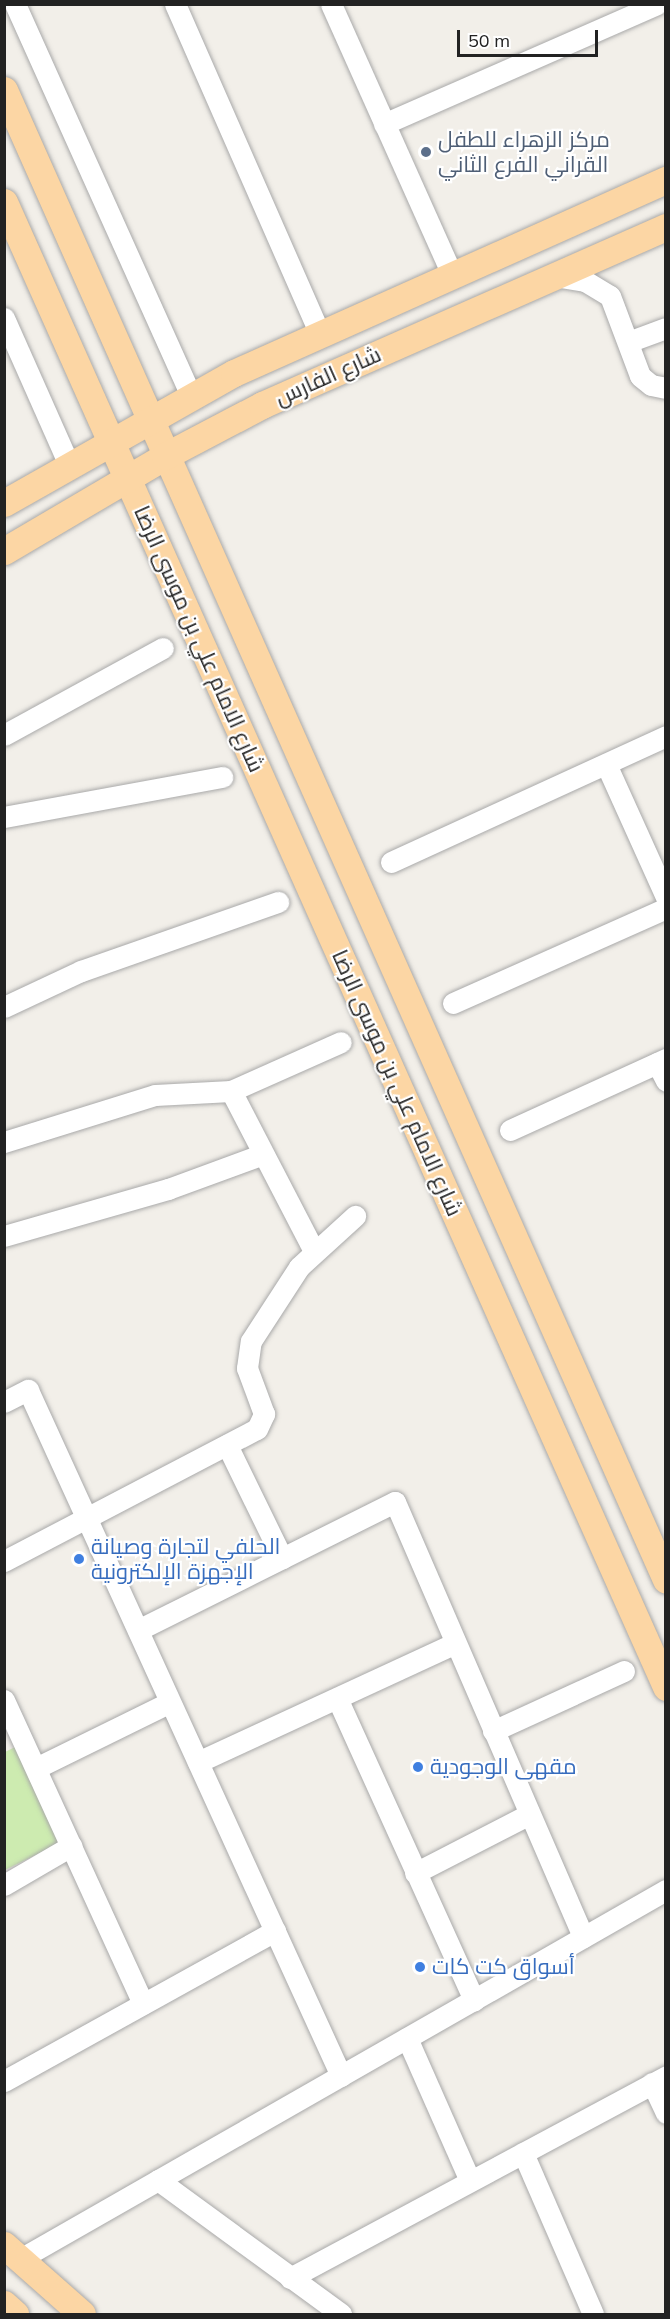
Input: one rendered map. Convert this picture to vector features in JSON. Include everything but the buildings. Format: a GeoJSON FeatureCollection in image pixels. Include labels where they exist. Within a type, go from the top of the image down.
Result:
{"type":"FeatureCollection","features":[{"type":"Feature","properties":{"kind":"main road"},"geometry":{"type":"LineString","coordinates":[[4,90],[152,418]]}},
{"type":"Feature","properties":{"kind":"main road","name":"شارع الفارس"},"geometry":{"type":"LineString","coordinates":[[4,503],[191,396],[320,335],[666,180]]}},
{"type":"Feature","properties":{"kind":"main road"},"geometry":{"type":"LineString","coordinates":[[4,202],[111,441]]}},
{"type":"Feature","properties":{"kind":"main road","name":"شارع الفارس"},"geometry":{"type":"LineString","coordinates":[[4,551],[165,456],[262,405],[666,227]]}},
{"type":"Feature","properties":{"kind":"main road","name":"شارع الامام علي بن موسى الرضا"},"geometry":{"type":"LineString","coordinates":[[152,418],[165,456],[666,1580]]}},
{"type":"Feature","properties":{"kind":"main road","name":"شارع الامام علي بن موسى الرضا"},"geometry":{"type":"LineString","coordinates":[[111,441],[666,1687]]}},
{"type":"Feature","properties":{"kind":"main road"},"geometry":{"type":"LineString","coordinates":[[171,575],[211,558]]}},
{"type":"Feature","properties":{"kind":"main road"},"geometry":{"type":"LineString","coordinates":[[12,2252],[82,2314]]}},
{"type":"Feature","properties":{"kind":"main road"},"geometry":{"type":"LineString","coordinates":[[4,2304],[15,2314]]}},
{"type":"Feature","properties":{"kind":"street"},"geometry":{"type":"LineString","coordinates":[[15,4],[191,396]]}},
{"type":"Feature","properties":{"kind":"street"},"geometry":{"type":"LineString","coordinates":[[175,4],[320,335]]}},
{"type":"Feature","properties":{"kind":"street"},"geometry":{"type":"LineString","coordinates":[[331,4],[452,275]]}},
{"type":"Feature","properties":{"kind":"street"},"geometry":{"type":"LineString","coordinates":[[384,124],[657,4]]}},
{"type":"Feature","properties":{"kind":"street"},"geometry":{"type":"LineString","coordinates":[[554,276],[585,281],[610,296],[640,376],[651,385],[666,388]]}},
{"type":"Feature","properties":{"kind":"street"},"geometry":{"type":"LineString","coordinates":[[4,318],[70,467]]}},
{"type":"Feature","properties":{"kind":"street"},"geometry":{"type":"LineString","coordinates":[[628,342],[666,328]]}},
{"type":"Feature","properties":{"kind":"street"},"geometry":{"type":"LineString","coordinates":[[4,735],[163,648]]}},
{"type":"Feature","properties":{"kind":"street"},"geometry":{"type":"LineString","coordinates":[[390,862],[666,736]]}},
{"type":"Feature","properties":{"kind":"street"},"geometry":{"type":"LineString","coordinates":[[606,764],[666,897]]}},
{"type":"Feature","properties":{"kind":"street"},"geometry":{"type":"LineString","coordinates":[[4,818],[222,777]]}},
{"type":"Feature","properties":{"kind":"street"},"geometry":{"type":"LineString","coordinates":[[4,1007],[81,971],[278,902]]}},
{"type":"Feature","properties":{"kind":"street"},"geometry":{"type":"LineString","coordinates":[[453,1003],[666,908]]}},
{"type":"Feature","properties":{"kind":"street"},"geometry":{"type":"LineString","coordinates":[[4,1142],[155,1095],[231,1091],[341,1042]]}},
{"type":"Feature","properties":{"kind":"street"},"geometry":{"type":"LineString","coordinates":[[510,1130],[663,1068]]}},
{"type":"Feature","properties":{"kind":"street"},"geometry":{"type":"LineString","coordinates":[[231,1091],[261,1155],[314,1251]]}},
{"type":"Feature","properties":{"kind":"street"},"geometry":{"type":"LineString","coordinates":[[4,1236],[168,1189],[261,1155]]}},
{"type":"Feature","properties":{"kind":"street"},"geometry":{"type":"LineString","coordinates":[[4,1561],[87,1520],[257,1429],[262,1420],[263,1408],[247,1368],[248,1350],[287,1283],[314,1251],[355,1216]]}},
{"type":"Feature","properties":{"kind":"street"},"geometry":{"type":"LineString","coordinates":[[4,1402],[28,1390],[341,2076]]}},
{"type":"Feature","properties":{"kind":"street"},"geometry":{"type":"LineString","coordinates":[[228,1445],[282,1558]]}},
{"type":"Feature","properties":{"kind":"street"},"geometry":{"type":"LineString","coordinates":[[138,1630],[395,1502],[528,1815],[583,1937]]}},
{"type":"Feature","properties":{"kind":"street"},"geometry":{"type":"LineString","coordinates":[[198,1762],[455,1642]]}},
{"type":"Feature","properties":{"kind":"street"},"geometry":{"type":"LineString","coordinates":[[493,1731],[624,1671]]}},
{"type":"Feature","properties":{"kind":"street"},"geometry":{"type":"LineString","coordinates":[[337,1698],[474,2000]]}},
{"type":"Feature","properties":{"kind":"street"},"geometry":{"type":"LineString","coordinates":[[4,1700],[12,1739],[36,1768],[143,2004]]}},
{"type":"Feature","properties":{"kind":"street"},"geometry":{"type":"LineString","coordinates":[[36,1768],[170,1702]]}},
{"type":"Feature","properties":{"kind":"street"},"geometry":{"type":"LineString","coordinates":[[415,1872],[528,1815]]}},
{"type":"Feature","properties":{"kind":"street"},"geometry":{"type":"LineString","coordinates":[[4,1885],[71,1846]]}},
{"type":"Feature","properties":{"kind":"street"},"geometry":{"type":"LineString","coordinates":[[12,2252],[158,2180],[666,1890]]}},
{"type":"Feature","properties":{"kind":"street"},"geometry":{"type":"LineString","coordinates":[[4,2081],[275,1931]]}},
{"type":"Feature","properties":{"kind":"street"},"geometry":{"type":"LineString","coordinates":[[407,2038],[470,2181]]}},
{"type":"Feature","properties":{"kind":"street"},"geometry":{"type":"LineString","coordinates":[[291,2278],[659,2079],[666,2113]]}},
{"type":"Feature","properties":{"kind":"street"},"geometry":{"type":"LineString","coordinates":[[523,2153],[584,2311]]}},
{"type":"Feature","properties":{"kind":"street"},"geometry":{"type":"LineString","coordinates":[[158,2180],[341,2314]]}},
{"type":"Feature","properties":{"kind":"green space"},"geometry":{"type":"Polygon","coordinates":[[[15,1747],[60,1843],[5,1870],[5,1752],[15,1747]]]}},
{"type":"Feature","properties":{"kind":"place","name":"مركز الزهراء للطفل القراني الفرع الثاني"},"geometry":{"type":"Point","coordinates":[426,152]}},
{"type":"Feature","properties":{"kind":"place","name":"الحلفي لتجارة وصيانة الإجهزة الإلكترونية"},"geometry":{"type":"Point","coordinates":[79,1559]}},
{"type":"Feature","properties":{"kind":"place","name":"مقهى الوجودية"},"geometry":{"type":"Point","coordinates":[418,1767]}},
{"type":"Feature","properties":{"kind":"place","name":"أسواق كت كات"},"geometry":{"type":"Point","coordinates":[420,1967]}}]}
